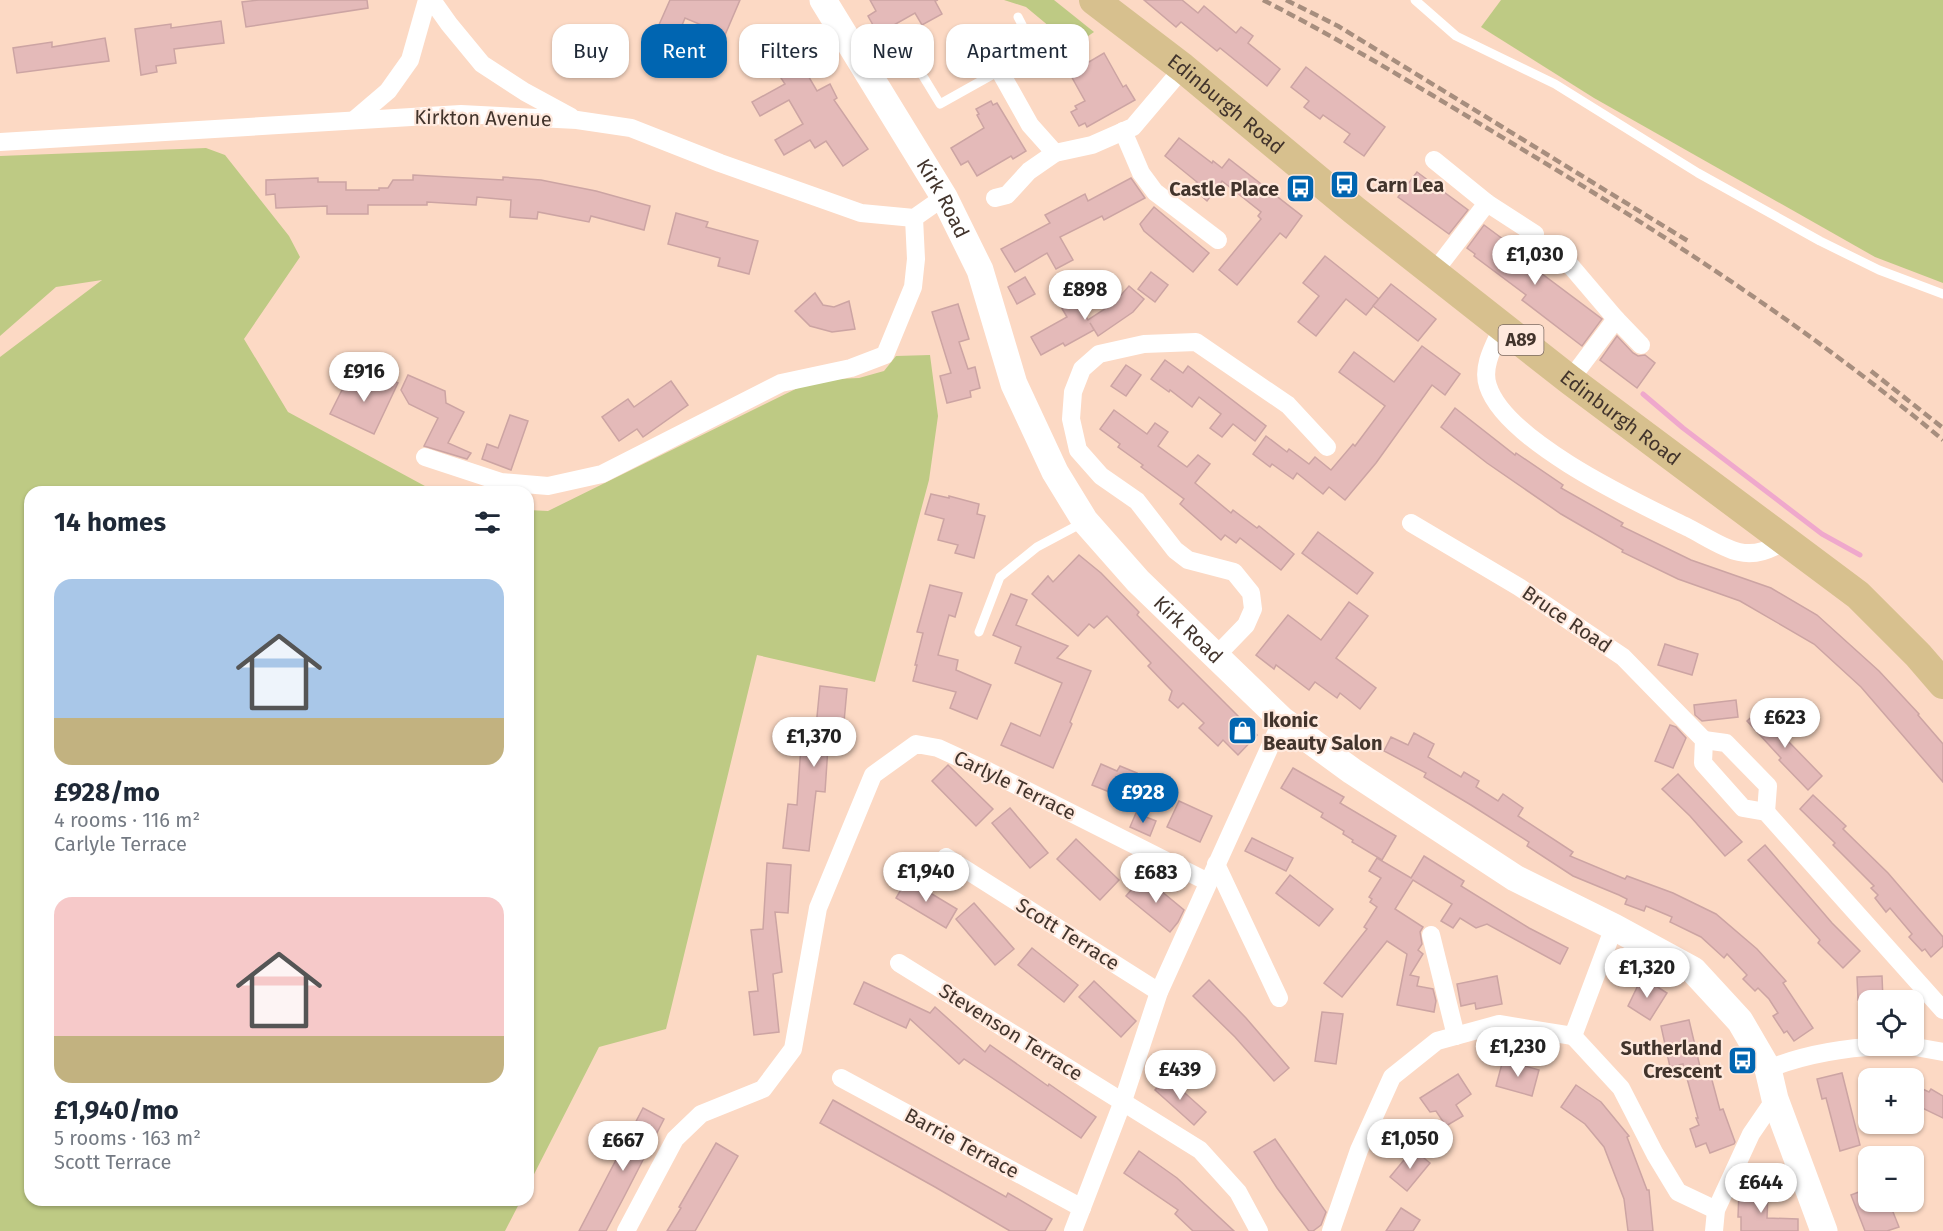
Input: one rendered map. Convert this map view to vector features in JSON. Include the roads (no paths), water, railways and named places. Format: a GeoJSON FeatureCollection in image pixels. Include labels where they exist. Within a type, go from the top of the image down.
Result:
{"type":"FeatureCollection","features":[{"type":"Feature","properties":{"kind":"main road","name":"Kirk Road"},"geometry":{"type":"LineString","coordinates":[[823,0],[944,197],[980,270],[1014,384],[1055,472],[1085,521],[1138,581],[1282,720],[1352,771],[1515,878],[1614,927],[1693,970],[1740,1021],[1768,1069],[1775,1099],[1824,1231]]}},
{"type":"Feature","properties":{"kind":"main road","name":"Edinburgh Road"},"geometry":{"type":"LineString","coordinates":[[1094,0],[1183,68],[1354,210],[1570,380],[1858,596],[1918,655],[1943,684]]}},
{"type":"Feature","properties":{"kind":"street"},"geometry":{"type":"LineString","coordinates":[[354,120],[388,91],[410,60],[427,0]]}},
{"type":"Feature","properties":{"kind":"street"},"geometry":{"type":"LineString","coordinates":[[432,0],[482,64],[525,92],[577,120]]}},
{"type":"Feature","properties":{"kind":"street"},"geometry":{"type":"LineString","coordinates":[[995,198],[1006,195],[1029,171],[1055,153],[1092,145],[1133,127],[1183,68]]}},
{"type":"Feature","properties":{"kind":"street"},"geometry":{"type":"LineString","coordinates":[[1004,78],[1030,125],[1055,153]]}},
{"type":"Feature","properties":{"kind":"street","name":"Kirkton Avenue"},"geometry":{"type":"LineString","coordinates":[[0,142],[460,114],[577,120],[631,128],[720,163],[861,213],[914,218]]}},
{"type":"Feature","properties":{"kind":"street"},"geometry":{"type":"LineString","coordinates":[[1123,131],[1141,172],[1155,192],[1218,240]]}},
{"type":"Feature","properties":{"kind":"street"},"geometry":{"type":"LineString","coordinates":[[1434,160],[1487,203],[1534,234]]}},
{"type":"Feature","properties":{"kind":"street"},"geometry":{"type":"LineString","coordinates":[[425,457],[501,482],[548,486],[602,474],[781,383],[851,368],[885,355],[913,287],[914,218],[944,197]]}},
{"type":"Feature","properties":{"kind":"street"},"geometry":{"type":"LineString","coordinates":[[1434,272],[1487,203]]}},
{"type":"Feature","properties":{"kind":"street"},"geometry":{"type":"LineString","coordinates":[[1564,258],[1641,345]]}},
{"type":"Feature","properties":{"kind":"street"},"geometry":{"type":"LineString","coordinates":[[1570,380],[1616,319]]}},
{"type":"Feature","properties":{"kind":"street"},"geometry":{"type":"LineString","coordinates":[[1503,326],[1488,362],[1487,385],[1500,410],[1524,432],[1571,465],[1626,498],[1738,552],[1764,553],[1786,541]]}},
{"type":"Feature","properties":{"kind":"street"},"geometry":{"type":"LineString","coordinates":[[1216,656],[1246,625],[1253,609],[1251,593],[1234,572],[1188,560],[1175,549],[1137,501],[1101,476],[1078,450],[1071,419],[1073,392],[1082,369],[1099,354],[1144,344],[1196,342],[1288,405],[1327,447]]}},
{"type":"Feature","properties":{"kind":"street","name":"Bruce Road"},"geometry":{"type":"LineString","coordinates":[[1411,523],[1518,587],[1623,657],[1704,740],[1726,744],[1768,786],[1766,812]]}},
{"type":"Feature","properties":{"kind":"street"},"geometry":{"type":"LineString","coordinates":[[1073,1231],[1123,1101],[1159,992],[1282,720]]}},
{"type":"Feature","properties":{"kind":"street"},"geometry":{"type":"LineString","coordinates":[[1704,740],[1702,763],[1743,808],[1766,812],[1943,1010]]}},
{"type":"Feature","properties":{"kind":"street","name":"Carlyle Terrace"},"geometry":{"type":"LineString","coordinates":[[626,1231],[675,1139],[701,1114],[763,1089],[793,1049],[818,908],[873,775],[916,744],[938,748],[988,771],[1208,882]]}},
{"type":"Feature","properties":{"kind":"street","name":"Scott Terrace"},"geometry":{"type":"LineString","coordinates":[[946,857],[1159,992]]}},
{"type":"Feature","properties":{"kind":"street"},"geometry":{"type":"LineString","coordinates":[[1216,864],[1279,998]]}},
{"type":"Feature","properties":{"kind":"street"},"geometry":{"type":"LineString","coordinates":[[1573,1036],[1614,927]]}},
{"type":"Feature","properties":{"kind":"street"},"geometry":{"type":"LineString","coordinates":[[1431,935],[1456,1036]]}},
{"type":"Feature","properties":{"kind":"street","name":"Stevenson Terrace"},"geometry":{"type":"LineString","coordinates":[[899,963],[1200,1150],[1238,1192],[1259,1231]]}},
{"type":"Feature","properties":{"kind":"street"},"geometry":{"type":"LineString","coordinates":[[1331,1231],[1359,1150],[1392,1077],[1437,1041],[1499,1024],[1573,1036],[1621,1088],[1655,1154],[1678,1192],[1716,1210]]}},
{"type":"Feature","properties":{"kind":"street"},"geometry":{"type":"LineString","coordinates":[[1768,1069],[1795,1058],[1836,1049],[1858,1048]]}},
{"type":"Feature","properties":{"kind":"street"},"geometry":{"type":"LineString","coordinates":[[1924,1049],[1943,1052]]}},
{"type":"Feature","properties":{"kind":"street","name":"Barrie Terrace"},"geometry":{"type":"LineString","coordinates":[[841,1078],[1082,1208]]}},
{"type":"Feature","properties":{"kind":"street"},"geometry":{"type":"LineString","coordinates":[[1714,1231],[1716,1210],[1751,1134],[1775,1099]]}},
{"type":"Feature","properties":{"kind":"lane"},"geometry":{"type":"LineString","coordinates":[[1414,0],[1456,36],[1555,84],[1698,173],[1820,242],[1879,270],[1943,294]]}},
{"type":"Feature","properties":{"kind":"lane"},"geometry":{"type":"LineString","coordinates":[[1018,17],[1022,24]]}},
{"type":"Feature","properties":{"kind":"lane"},"geometry":{"type":"LineString","coordinates":[[924,78],[940,104],[996,78]]}},
{"type":"Feature","properties":{"kind":"lane"},"geometry":{"type":"LineString","coordinates":[[979,632],[1000,577],[1036,548],[1085,521]]}},
{"type":"Feature","properties":{"kind":"waterway"},"geometry":{"type":"LineString","coordinates":[[1643,394],[1683,428],[1822,534],[1860,555]]}},
{"type":"Feature","properties":{"kind":"railway"},"geometry":{"type":"LineString","coordinates":[[1263,0],[1421,89],[1681,248],[1841,359],[1943,440]]}},
{"type":"Feature","properties":{"kind":"railway"},"geometry":{"type":"LineString","coordinates":[[1286,0],[1338,26],[1688,241]]}},
{"type":"Feature","properties":{"kind":"railway"},"geometry":{"type":"LineString","coordinates":[[1871,371],[1943,428]]}},
{"type":"Feature","properties":{"kind":"place","name":"Carn Lea"},"geometry":{"type":"Point","coordinates":[1345,185]}},
{"type":"Feature","properties":{"kind":"place","name":"Castle Place"},"geometry":{"type":"Point","coordinates":[1300,189]}},
{"type":"Feature","properties":{"kind":"place","name":"Ikonic Beauty Salon"},"geometry":{"type":"Point","coordinates":[1242,731]}},
{"type":"Feature","properties":{"kind":"place","name":"Sutherland Crescent"},"geometry":{"type":"Point","coordinates":[1743,1060]}}]}
